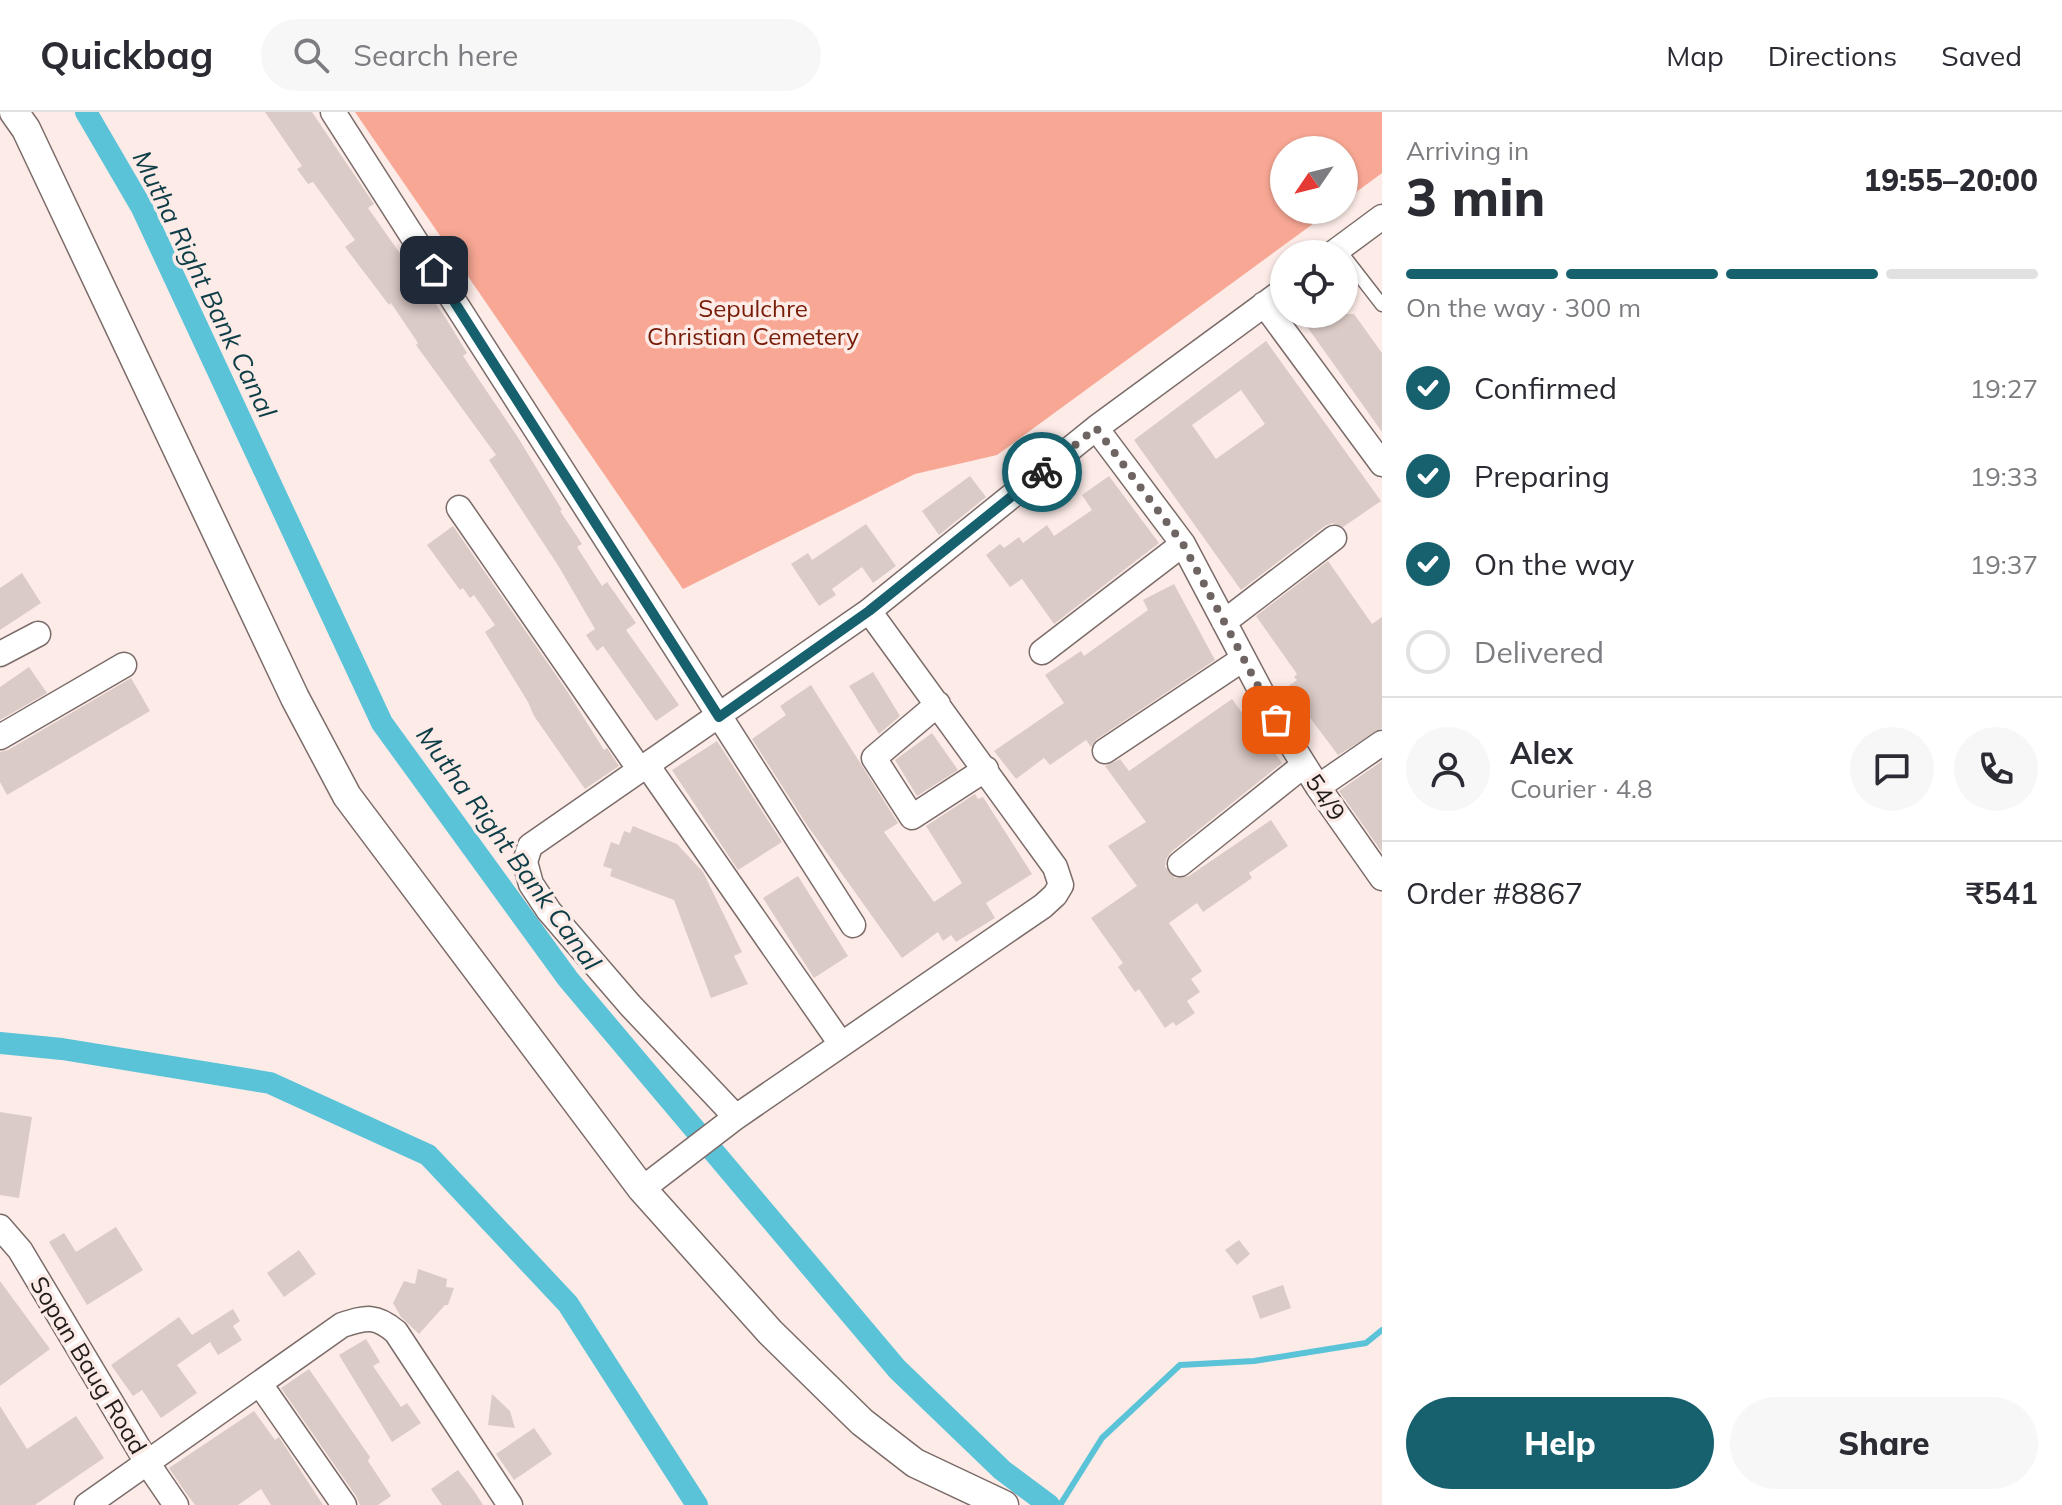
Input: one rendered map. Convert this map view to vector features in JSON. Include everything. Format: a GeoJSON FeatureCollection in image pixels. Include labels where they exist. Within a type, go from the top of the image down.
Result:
{"type":"FeatureCollection","features":[{"type":"Feature","properties":{"kind":"street"},"geometry":{"type":"LineString","coordinates":[[14,112],[26,129],[115,314],[295,698],[347,796],[770,1332],[862,1422],[915,1463],[1004,1505]]}},
{"type":"Feature","properties":{"kind":"street"},"geometry":{"type":"LineString","coordinates":[[333,112],[853,925]]}},
{"type":"Feature","properties":{"kind":"street"},"geometry":{"type":"LineString","coordinates":[[1355,240],[1382,217]]}},
{"type":"Feature","properties":{"kind":"street"},"geometry":{"type":"LineString","coordinates":[[729,1122],[549,911],[531,884],[525,862],[530,846],[869,611],[1096,428],[1270,300]]}},
{"type":"Feature","properties":{"kind":"street"},"geometry":{"type":"LineString","coordinates":[[1294,328],[1382,464]]}},
{"type":"Feature","properties":{"kind":"street","name":"54/9"},"geometry":{"type":"LineString","coordinates":[[1096,428],[1183,544],[1243,659],[1304,765],[1382,878]]}},
{"type":"Feature","properties":{"kind":"street"},"geometry":{"type":"LineString","coordinates":[[459,508],[841,1044]]}},
{"type":"Feature","properties":{"kind":"street"},"geometry":{"type":"LineString","coordinates":[[1224,622],[1334,538]]}},
{"type":"Feature","properties":{"kind":"street"},"geometry":{"type":"LineString","coordinates":[[1042,652],[1183,544]]}},
{"type":"Feature","properties":{"kind":"street"},"geometry":{"type":"LineString","coordinates":[[653,1181],[729,1122],[1043,906],[1061,885],[1055,867],[869,611]]}},
{"type":"Feature","properties":{"kind":"street"},"geometry":{"type":"LineString","coordinates":[[0,654],[38,634]]}},
{"type":"Feature","properties":{"kind":"street"},"geometry":{"type":"LineString","coordinates":[[1105,751],[1243,659]]}},
{"type":"Feature","properties":{"kind":"street"},"geometry":{"type":"LineString","coordinates":[[0,737],[124,665]]}},
{"type":"Feature","properties":{"kind":"street"},"geometry":{"type":"LineString","coordinates":[[938,704],[874,758],[912,817],[986,769]]}},
{"type":"Feature","properties":{"kind":"street"},"geometry":{"type":"LineString","coordinates":[[1318,787],[1382,743]]}},
{"type":"Feature","properties":{"kind":"street"},"geometry":{"type":"LineString","coordinates":[[1180,864],[1304,765]]}},
{"type":"Feature","properties":{"kind":"street","name":"Sopan Baug Road"},"geometry":{"type":"LineString","coordinates":[[0,1227],[20,1250],[148,1464],[176,1505]]}},
{"type":"Feature","properties":{"kind":"street"},"geometry":{"type":"LineString","coordinates":[[87,1505],[342,1325],[361,1319],[381,1319],[396,1332],[510,1505]]}},
{"type":"Feature","properties":{"kind":"street"},"geometry":{"type":"LineString","coordinates":[[260,1384],[344,1505]]}},
{"type":"Feature","properties":{"kind":"lane"},"geometry":{"type":"LineString","coordinates":[[1358,276],[1382,305]]}},
{"type":"Feature","properties":{"kind":"green space","name":"Sepulchre Christian Cemetery"},"geometry":{"type":"Polygon","coordinates":[[[355,112],[1382,112],[1382,173],[1358,191],[1358,136],[1270,136],[1270,224],[1313,224],[1291,240],[1270,240],[1270,255],[997,455],[915,474],[683,589],[355,112]]]}},
{"type":"Feature","properties":{"kind":"building"},"geometry":{"type":"Polygon","coordinates":[[[265,112],[312,112],[374,204],[368,208],[447,320],[467,353],[463,356],[517,436],[582,544],[577,547],[602,586],[607,582],[636,623],[626,630],[679,705],[656,721],[603,646],[597,651],[586,635],[595,629],[559,567],[489,460],[496,455],[416,345],[418,343],[391,303],[389,305],[345,247],[355,240],[313,182],[308,184],[297,169],[302,166],[265,112]]]}},
{"type":"Feature","properties":{"kind":"building"},"geometry":{"type":"Polygon","coordinates":[[[1358,320],[1382,353],[1382,432],[1308,328],[1358,328],[1358,320]]]}},
{"type":"Feature","properties":{"kind":"building"},"geometry":{"type":"Polygon","coordinates":[[[1266,341],[1381,501],[1343,527],[1333,523],[1325,526],[1241,590],[1134,440],[1266,341]],[[1241,390],[1192,425],[1216,459],[1265,424],[1241,390]]]}},
{"type":"Feature","properties":{"kind":"building"},"geometry":{"type":"Polygon","coordinates":[[[970,476],[986,497],[939,535],[922,511],[970,476]]]}},
{"type":"Feature","properties":{"kind":"building"},"geometry":{"type":"Polygon","coordinates":[[[1109,476],[1159,543],[1054,624],[1022,579],[1010,587],[986,555],[1000,544],[1004,548],[1019,537],[1023,543],[1047,525],[1054,536],[1092,510],[1082,495],[1109,476]]]}},
{"type":"Feature","properties":{"kind":"building"},"geometry":{"type":"Polygon","coordinates":[[[866,524],[896,566],[873,583],[862,567],[832,589],[836,595],[819,606],[791,564],[808,553],[812,560],[866,524]]]}},
{"type":"Feature","properties":{"kind":"building"},"geometry":{"type":"Polygon","coordinates":[[[453,526],[604,750],[607,748],[619,766],[585,789],[534,716],[485,632],[495,625],[474,595],[470,598],[463,588],[460,590],[427,545],[453,526]]]}},
{"type":"Feature","properties":{"kind":"building"},"geometry":{"type":"Polygon","coordinates":[[[1328,561],[1372,624],[1382,617],[1382,728],[1338,755],[1287,687],[1297,680],[1294,677],[1297,674],[1256,616],[1328,561]]]}},
{"type":"Feature","properties":{"kind":"building"},"geometry":{"type":"Polygon","coordinates":[[[22,573],[41,603],[0,630],[0,588],[22,573]]]}},
{"type":"Feature","properties":{"kind":"building"},"geometry":{"type":"Polygon","coordinates":[[[1174,584],[1215,660],[1097,739],[1091,747],[1086,740],[1050,765],[1044,758],[1016,779],[994,751],[1064,703],[1045,675],[1081,651],[1084,656],[1148,610],[1143,600],[1174,584]]]}},
{"type":"Feature","properties":{"kind":"building"},"geometry":{"type":"Polygon","coordinates":[[[29,667],[47,693],[0,720],[0,687],[29,667]]]}},
{"type":"Feature","properties":{"kind":"building"},"geometry":{"type":"Polygon","coordinates":[[[873,672],[900,716],[879,734],[849,686],[873,672]]]}},
{"type":"Feature","properties":{"kind":"building"},"geometry":{"type":"Polygon","coordinates":[[[131,678],[150,711],[7,795],[0,782],[0,752],[131,678]]]}},
{"type":"Feature","properties":{"kind":"building"},"geometry":{"type":"Polygon","coordinates":[[[811,685],[898,823],[884,832],[934,902],[962,883],[926,826],[975,794],[978,799],[983,797],[1032,874],[986,903],[995,918],[956,942],[951,935],[943,941],[938,932],[902,958],[807,825],[752,739],[786,715],[780,706],[811,685]]]}},
{"type":"Feature","properties":{"kind":"building"},"geometry":{"type":"Polygon","coordinates":[[[1232,699],[1269,751],[1272,749],[1282,763],[1171,852],[1165,867],[1175,878],[1189,876],[1271,820],[1288,846],[1249,873],[1252,878],[1203,912],[1197,903],[1169,923],[1202,971],[1191,979],[1200,992],[1187,1001],[1195,1013],[1176,1026],[1173,1022],[1165,1028],[1139,989],[1135,992],[1118,967],[1123,963],[1091,918],[1137,886],[1108,846],[1146,822],[1105,766],[1120,759],[1129,771],[1232,699]]]}},
{"type":"Feature","properties":{"kind":"building"},"geometry":{"type":"Polygon","coordinates":[[[932,733],[958,770],[917,796],[895,760],[932,733]]]}},
{"type":"Feature","properties":{"kind":"building"},"geometry":{"type":"Polygon","coordinates":[[[717,741],[782,842],[738,870],[672,770],[717,741]]]}},
{"type":"Feature","properties":{"kind":"building"},"geometry":{"type":"Polygon","coordinates":[[[1382,761],[1382,852],[1339,791],[1382,761]]]}},
{"type":"Feature","properties":{"kind":"building"},"geometry":{"type":"Polygon","coordinates":[[[633,826],[677,844],[703,872],[742,952],[734,956],[748,984],[711,998],[674,900],[610,876],[612,869],[603,866],[611,842],[619,845],[624,831],[630,833],[633,826]]]}},
{"type":"Feature","properties":{"kind":"building"},"geometry":{"type":"Polygon","coordinates":[[[798,876],[848,956],[814,978],[763,898],[798,876]]]}},
{"type":"Feature","properties":{"kind":"building"},"geometry":{"type":"Polygon","coordinates":[[[0,1112],[32,1117],[19,1198],[0,1195],[0,1112]]]}},
{"type":"Feature","properties":{"kind":"building"},"geometry":{"type":"Polygon","coordinates":[[[116,1227],[143,1270],[87,1305],[49,1242],[64,1233],[76,1252],[116,1227]]]}},
{"type":"Feature","properties":{"kind":"building"},"geometry":{"type":"Polygon","coordinates":[[[1239,1240],[1250,1254],[1237,1265],[1225,1250],[1239,1240]]]}},
{"type":"Feature","properties":{"kind":"building"},"geometry":{"type":"Polygon","coordinates":[[[299,1250],[316,1274],[284,1297],[267,1273],[299,1250]]]}},
{"type":"Feature","properties":{"kind":"building"},"geometry":{"type":"Polygon","coordinates":[[[418,1269],[447,1279],[446,1287],[454,1288],[448,1305],[419,1334],[401,1317],[393,1303],[404,1281],[415,1284],[418,1269]]]}},
{"type":"Feature","properties":{"kind":"building"},"geometry":{"type":"Polygon","coordinates":[[[0,1281],[50,1349],[0,1386],[0,1281]]]}},
{"type":"Feature","properties":{"kind":"building"},"geometry":{"type":"Polygon","coordinates":[[[1283,1285],[1291,1308],[1260,1319],[1252,1296],[1283,1285]]]}},
{"type":"Feature","properties":{"kind":"building"},"geometry":{"type":"Polygon","coordinates":[[[233,1309],[240,1321],[233,1326],[242,1340],[218,1355],[210,1342],[177,1365],[197,1393],[161,1418],[142,1390],[133,1396],[111,1365],[179,1317],[192,1335],[233,1309]]]}},
{"type":"Feature","properties":{"kind":"building"},"geometry":{"type":"Polygon","coordinates":[[[366,1339],[380,1362],[373,1366],[401,1407],[407,1403],[421,1423],[392,1442],[339,1355],[366,1339]]]}},
{"type":"Feature","properties":{"kind":"building"},"geometry":{"type":"Polygon","coordinates":[[[309,1369],[370,1457],[368,1461],[391,1496],[378,1505],[360,1505],[281,1388],[309,1369]]]}},
{"type":"Feature","properties":{"kind":"building"},"geometry":{"type":"Polygon","coordinates":[[[492,1394],[510,1411],[515,1428],[488,1425],[492,1394]]]}},
{"type":"Feature","properties":{"kind":"building"},"geometry":{"type":"Polygon","coordinates":[[[0,1406],[27,1449],[76,1416],[104,1458],[35,1505],[0,1505],[0,1406]]]}},
{"type":"Feature","properties":{"kind":"building"},"geometry":{"type":"Polygon","coordinates":[[[254,1411],[275,1440],[279,1437],[323,1505],[271,1505],[261,1489],[238,1505],[195,1505],[186,1493],[169,1468],[254,1411]]]}},
{"type":"Feature","properties":{"kind":"building"},"geometry":{"type":"Polygon","coordinates":[[[534,1428],[552,1454],[514,1480],[496,1454],[534,1428]]]}},
{"type":"Feature","properties":{"kind":"building"},"geometry":{"type":"Polygon","coordinates":[[[458,1470],[483,1505],[442,1505],[431,1489],[458,1470]]]}},
{"type":"Feature","properties":{"kind":"waterway","name":"Mutha Right Bank Canal"},"geometry":{"type":"LineString","coordinates":[[86,112],[142,208],[382,723],[568,979],[897,1369],[1002,1470],[1049,1505]]}},
{"type":"Feature","properties":{"kind":"waterway"},"geometry":{"type":"LineString","coordinates":[[0,1043],[62,1049],[270,1083],[428,1155],[568,1304],[697,1505]]}},
{"type":"Feature","properties":{"kind":"waterway"},"geometry":{"type":"LineString","coordinates":[[1060,1505],[1102,1438],[1180,1365],[1254,1361],[1366,1343],[1382,1330]]}},
{"type":"Feature","properties":{"kind":"way so far"},"geometry":{"type":"LineString","coordinates":[[1042,472],[1096,428],[1183,544],[1276,720]]}},
{"type":"Feature","properties":{"kind":"route"},"geometry":{"type":"LineString","coordinates":[[434,270],[719,717],[869,611],[1042,472]]}}]}
